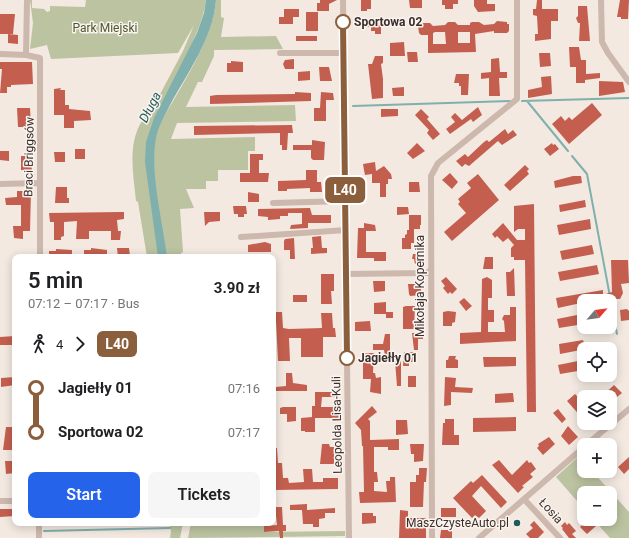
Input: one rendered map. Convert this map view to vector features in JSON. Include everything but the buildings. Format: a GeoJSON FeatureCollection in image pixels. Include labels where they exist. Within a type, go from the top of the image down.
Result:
{"type":"FeatureCollection","features":[{"type":"Feature","properties":{"kind":"street"},"geometry":{"type":"LineString","coordinates":[[0,54],[26,55],[27,0]]}},
{"type":"Feature","properties":{"kind":"street","name":"Leopolda Lisa-Kuli"},"geometry":{"type":"LineString","coordinates":[[343,0],[349,538]]}},
{"type":"Feature","properties":{"kind":"street","name":"Mikołaja Kopernika"},"geometry":{"type":"LineString","coordinates":[[432,538],[430,182],[433,169],[438,163],[517,99],[517,0]]}},
{"type":"Feature","properties":{"kind":"street"},"geometry":{"type":"LineString","coordinates":[[601,0],[602,42],[629,82]]}},
{"type":"Feature","properties":{"kind":"street"},"geometry":{"type":"LineString","coordinates":[[280,53],[344,53]]}},
{"type":"Feature","properties":{"kind":"street","name":"Braci Briggsów"},"geometry":{"type":"LineString","coordinates":[[26,55],[40,58],[40,254]]}},
{"type":"Feature","properties":{"kind":"street"},"geometry":{"type":"LineString","coordinates":[[0,184],[39,183]]}},
{"type":"Feature","properties":{"kind":"street"},"geometry":{"type":"LineString","coordinates":[[273,203],[346,201]]}},
{"type":"Feature","properties":{"kind":"street"},"geometry":{"type":"LineString","coordinates":[[241,236],[346,230]]}},
{"type":"Feature","properties":{"kind":"street"},"geometry":{"type":"LineString","coordinates":[[346,274],[427,273],[431,270]]}},
{"type":"Feature","properties":{"kind":"street"},"geometry":{"type":"LineString","coordinates":[[595,438],[629,409]]}},
{"type":"Feature","properties":{"kind":"street"},"geometry":{"type":"LineString","coordinates":[[479,538],[577,453]]}},
{"type":"Feature","properties":{"kind":"street","name":"Łosia"},"geometry":{"type":"LineString","coordinates":[[524,499],[560,538]]}},
{"type":"Feature","properties":{"kind":"street"},"geometry":{"type":"LineString","coordinates":[[0,501],[12,501]]}},
{"type":"Feature","properties":{"kind":"street"},"geometry":{"type":"LineString","coordinates":[[39,526],[39,538]]}},
{"type":"Feature","properties":{"kind":"green space","name":"Park Miejski"},"geometry":{"type":"Polygon","coordinates":[[[30,0],[32,0],[32,8],[44,9],[47,12],[50,11],[50,6],[85,7],[86,0],[206,0],[200,25],[180,71],[161,122],[202,47],[209,31],[216,0],[221,0],[221,17],[224,18],[221,37],[276,36],[283,49],[214,50],[214,56],[202,82],[198,82],[186,107],[295,105],[296,121],[177,123],[171,139],[255,137],[255,151],[248,151],[248,170],[218,170],[218,181],[206,181],[206,189],[186,189],[194,208],[180,209],[183,252],[181,254],[147,254],[138,202],[136,201],[132,156],[136,134],[140,124],[147,114],[149,115],[183,51],[194,25],[178,53],[51,59],[47,45],[30,49],[33,23],[30,0]]]}},
{"type":"Feature","properties":{"kind":"green space"},"geometry":{"type":"Polygon","coordinates":[[[577,458],[577,478],[598,478],[606,486],[577,486],[577,501],[556,477],[577,458]]]}},
{"type":"Feature","properties":{"kind":"green space"},"geometry":{"type":"Polygon","coordinates":[[[617,499],[629,512],[629,538],[610,538],[599,526],[617,526],[617,499]]]}},
{"type":"Feature","properties":{"kind":"green space"},"geometry":{"type":"Polygon","coordinates":[[[170,526],[182,526],[180,538],[170,538],[170,526]]]}},
{"type":"Feature","properties":{"kind":"green space"},"geometry":{"type":"Polygon","coordinates":[[[190,526],[264,526],[265,532],[345,531],[345,536],[188,538],[190,526]]]}},
{"type":"Feature","properties":{"kind":"water"},"geometry":{"type":"Polygon","coordinates":[[[206,0],[216,0],[214,14],[205,41],[162,121],[158,130],[155,144],[155,176],[167,254],[158,254],[145,162],[146,142],[154,118],[197,33],[204,13],[206,0]]]}},
{"type":"Feature","properties":{"kind":"waterway"},"geometry":{"type":"LineString","coordinates":[[522,101],[629,98]]}},
{"type":"Feature","properties":{"kind":"waterway"},"geometry":{"type":"LineString","coordinates":[[353,106],[512,101]]}},
{"type":"Feature","properties":{"kind":"waterway"},"geometry":{"type":"LineString","coordinates":[[527,101],[568,151]]}},
{"type":"Feature","properties":{"kind":"waterway"},"geometry":{"type":"LineString","coordinates":[[572,156],[587,174],[610,294]]}},
{"type":"Feature","properties":{"kind":"waterway"},"geometry":{"type":"LineString","coordinates":[[44,531],[170,528]]}},
{"type":"Feature","properties":{"kind":"bus line","name":"L40"},"geometry":{"type":"LineString","coordinates":[[343,22],[347,358]]}},
{"type":"Feature","properties":{"kind":"place","name":"Sportowa 02"},"geometry":{"type":"Point","coordinates":[343,22]}},
{"type":"Feature","properties":{"kind":"place","name":"Jagiełły 01"},"geometry":{"type":"Point","coordinates":[347,358]}},
{"type":"Feature","properties":{"kind":"place","name":"MaszCzysteAuto.pl"},"geometry":{"type":"Point","coordinates":[517,523]}},
{"type":"Feature","properties":{"kind":"water label","name":"Długa"},"geometry":{"type":"Point","coordinates":[150,107]}}]}
